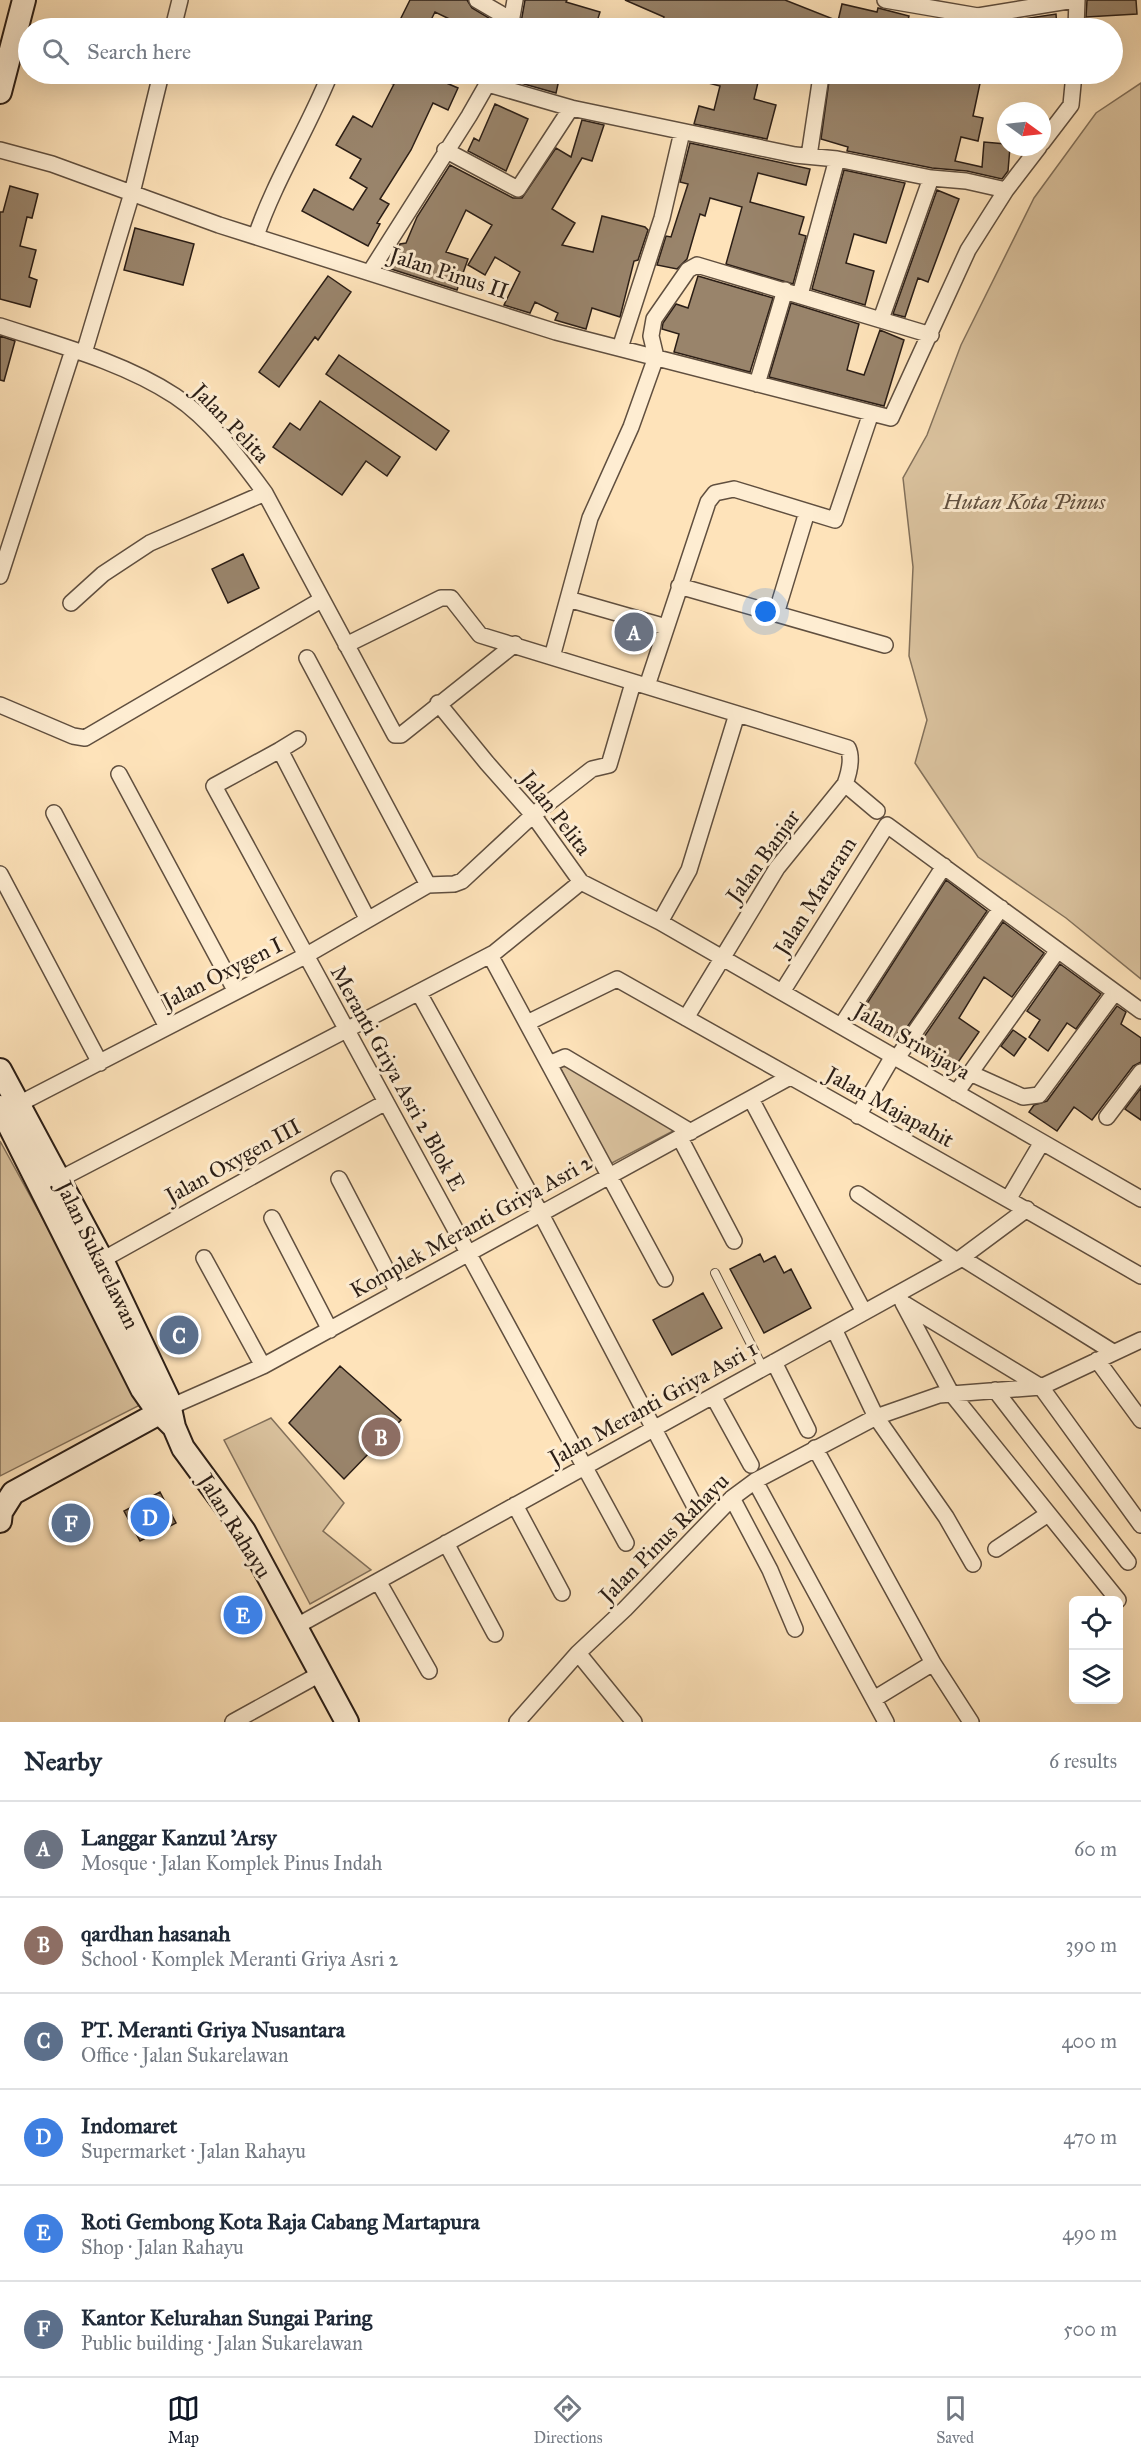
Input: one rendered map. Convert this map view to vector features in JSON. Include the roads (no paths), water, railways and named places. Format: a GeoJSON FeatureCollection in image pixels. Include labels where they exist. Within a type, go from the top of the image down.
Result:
{"type":"FeatureCollection","features":[{"type":"Feature","properties":{"kind":"main road"},"geometry":{"type":"LineString","coordinates":[[0,34],[8,0]]}},
{"type":"Feature","properties":{"kind":"main road"},"geometry":{"type":"LineString","coordinates":[[19,18],[24,0]]}},
{"type":"Feature","properties":{"kind":"main road"},"geometry":{"type":"LineString","coordinates":[[0,92],[18,23]]}},
{"type":"Feature","properties":{"kind":"main road","name":"Jalan Sukarelawan"},"geometry":{"type":"LineString","coordinates":[[0,1070],[5,1109],[137,1378],[168,1415]]}},
{"type":"Feature","properties":{"kind":"main road","name":"Jalan Sukarelawan"},"geometry":{"type":"LineString","coordinates":[[5,1109],[60,1179],[165,1391],[168,1415]]}},
{"type":"Feature","properties":{"kind":"main road"},"geometry":{"type":"LineString","coordinates":[[0,1521],[12,1493],[168,1415]]}},
{"type":"Feature","properties":{"kind":"main road","name":"Jalan Rahayu"},"geometry":{"type":"LineString","coordinates":[[168,1415],[183,1448],[244,1532],[348,1722]]}},
{"type":"Feature","properties":{"kind":"street"},"geometry":{"type":"LineString","coordinates":[[175,18],[180,0]]}},
{"type":"Feature","properties":{"kind":"street"},"geometry":{"type":"LineString","coordinates":[[477,0],[501,18]]}},
{"type":"Feature","properties":{"kind":"street"},"geometry":{"type":"LineString","coordinates":[[512,18],[515,0]]}},
{"type":"Feature","properties":{"kind":"street"},"geometry":{"type":"LineString","coordinates":[[885,0],[978,16],[1076,0],[1076,18]]}},
{"type":"Feature","properties":{"kind":"street"},"geometry":{"type":"LineString","coordinates":[[0,576],[132,194],[159,84]]}},
{"type":"Feature","properties":{"kind":"street"},"geometry":{"type":"LineString","coordinates":[[256,236],[266,207],[292,158],[325,84]]}},
{"type":"Feature","properties":{"kind":"street"},"geometry":{"type":"LineString","coordinates":[[370,272],[487,84]]}},
{"type":"Feature","properties":{"kind":"street"},"geometry":{"type":"LineString","coordinates":[[504,84],[571,108],[682,132],[931,178],[966,180],[1006,190]]}},
{"type":"Feature","properties":{"kind":"street"},"geometry":{"type":"LineString","coordinates":[[809,156],[820,84]]}},
{"type":"Feature","properties":{"kind":"street"},"geometry":{"type":"LineString","coordinates":[[1051,131],[1071,105],[1073,84]]}},
{"type":"Feature","properties":{"kind":"street"},"geometry":{"type":"LineString","coordinates":[[446,150],[518,189],[571,108]]}},
{"type":"Feature","properties":{"kind":"street"},"geometry":{"type":"LineString","coordinates":[[620,348],[662,218],[682,132]]}},
{"type":"Feature","properties":{"kind":"street","name":"Jalan Pinus II"},"geometry":{"type":"LineString","coordinates":[[0,150],[52,164],[256,236],[556,332],[890,418],[931,335]]}},
{"type":"Feature","properties":{"kind":"street"},"geometry":{"type":"LineString","coordinates":[[552,657],[590,518],[631,428],[656,357],[651,336],[654,319],[693,266],[800,295],[931,335],[968,250],[1006,190],[1032,156]]}},
{"type":"Feature","properties":{"kind":"street"},"geometry":{"type":"LineString","coordinates":[[800,295],[837,159]]}},
{"type":"Feature","properties":{"kind":"street"},"geometry":{"type":"LineString","coordinates":[[881,319],[931,178]]}},
{"type":"Feature","properties":{"kind":"street"},"geometry":{"type":"LineString","coordinates":[[757,384],[785,291]]}},
{"type":"Feature","properties":{"kind":"street","name":"Jalan Pelita"},"geometry":{"type":"LineString","coordinates":[[0,326],[79,351],[176,397],[216,436],[265,493],[395,735],[401,735],[438,703],[533,815],[581,882],[660,922]]}},
{"type":"Feature","properties":{"kind":"street"},"geometry":{"type":"LineString","coordinates":[[533,815],[592,769],[609,765],[640,684],[666,627],[708,502],[715,492],[734,489],[835,520],[871,413]]}},
{"type":"Feature","properties":{"kind":"street"},"geometry":{"type":"LineString","coordinates":[[71,603],[103,574],[150,543],[265,493]]}},
{"type":"Feature","properties":{"kind":"street"},"geometry":{"type":"LineString","coordinates":[[776,614],[807,512]]}},
{"type":"Feature","properties":{"kind":"street"},"geometry":{"type":"LineString","coordinates":[[679,586],[885,645]]}},
{"type":"Feature","properties":{"kind":"street"},"geometry":{"type":"LineString","coordinates":[[346,645],[441,598],[451,598],[480,635],[848,748],[849,771],[845,784],[877,811]]}},
{"type":"Feature","properties":{"kind":"street"},"geometry":{"type":"LineString","coordinates":[[568,599],[666,627]]}},
{"type":"Feature","properties":{"kind":"street"},"geometry":{"type":"LineString","coordinates":[[0,705],[74,736],[86,738],[321,600]]}},
{"type":"Feature","properties":{"kind":"street"},"geometry":{"type":"LineString","coordinates":[[438,703],[515,644]]}},
{"type":"Feature","properties":{"kind":"street"},"geometry":{"type":"LineString","coordinates":[[307,658],[428,885]]}},
{"type":"Feature","properties":{"kind":"street"},"geometry":{"type":"LineString","coordinates":[[660,922],[689,870],[737,714]]}},
{"type":"Feature","properties":{"kind":"street"},"geometry":{"type":"LineString","coordinates":[[298,739],[280,750],[367,918]]}},
{"type":"Feature","properties":{"kind":"street","name":"Meranti Griya Asri 2 Blok E"},"geometry":{"type":"LineString","coordinates":[[280,750],[214,785],[213,789],[470,1253],[583,1468],[626,1543]]}},
{"type":"Feature","properties":{"kind":"street"},"geometry":{"type":"LineString","coordinates":[[119,774],[235,990]]}},
{"type":"Feature","properties":{"kind":"street","name":"Jalan Banjar"},"geometry":{"type":"LineString","coordinates":[[686,1018],[777,868],[845,784]]}},
{"type":"Feature","properties":{"kind":"street"},"geometry":{"type":"LineString","coordinates":[[54,813],[167,1027]]}},
{"type":"Feature","properties":{"kind":"street","name":"Jalan Oxygen I"},"geometry":{"type":"LineString","coordinates":[[5,1109],[100,1063],[235,990],[305,956],[367,918],[428,885],[454,884],[462,881],[533,815]]}},
{"type":"Feature","properties":{"kind":"street","name":"Jalan Mataram"},"geometry":{"type":"LineString","coordinates":[[782,992],[887,825],[944,866]]}},
{"type":"Feature","properties":{"kind":"street"},"geometry":{"type":"LineString","coordinates":[[841,1026],[944,866],[1141,1011]]}},
{"type":"Feature","properties":{"kind":"street"},"geometry":{"type":"LineString","coordinates":[[0,874],[100,1063]]}},
{"type":"Feature","properties":{"kind":"street"},"geometry":{"type":"LineString","coordinates":[[60,1179],[490,955],[581,882]]}},
{"type":"Feature","properties":{"kind":"street"},"geometry":{"type":"LineString","coordinates":[[858,1116],[895,1057],[1001,908]]}},
{"type":"Feature","properties":{"kind":"street","name":"Jalan Sriwijaya"},"geometry":{"type":"LineString","coordinates":[[660,922],[1141,1199]]}},
{"type":"Feature","properties":{"kind":"street"},"geometry":{"type":"LineString","coordinates":[[956,1093],[1058,950]]}},
{"type":"Feature","properties":{"kind":"street"},"geometry":{"type":"LineString","coordinates":[[490,955],[665,1280]]}},
{"type":"Feature","properties":{"kind":"street","name":"Jalan Majapahit"},"geometry":{"type":"LineString","coordinates":[[527,1023],[617,979],[858,1116],[1009,1198],[1141,1276]]}},
{"type":"Feature","properties":{"kind":"street"},"geometry":{"type":"LineString","coordinates":[[970,1073],[1023,1096],[1038,1095],[1115,992]]}},
{"type":"Feature","properties":{"kind":"street"},"geometry":{"type":"LineString","coordinates":[[418,993],[541,1214],[694,1505]]}},
{"type":"Feature","properties":{"kind":"street"},"geometry":{"type":"LineString","coordinates":[[549,1064],[565,1057],[685,1135],[734,1241]]}},
{"type":"Feature","properties":{"kind":"street"},"geometry":{"type":"LineString","coordinates":[[1107,1117],[1141,1072]]}},
{"type":"Feature","properties":{"kind":"street","name":"Komplek Meranti Griya Asri 2"},"geometry":{"type":"LineString","coordinates":[[168,1415],[330,1330],[790,1077]]}},
{"type":"Feature","properties":{"kind":"street"},"geometry":{"type":"LineString","coordinates":[[751,1099],[864,1312]]}},
{"type":"Feature","properties":{"kind":"street","name":"Jalan Oxygen III"},"geometry":{"type":"LineString","coordinates":[[102,1260],[386,1102]]}},
{"type":"Feature","properties":{"kind":"street"},"geometry":{"type":"LineString","coordinates":[[1009,1198],[1042,1142]]}},
{"type":"Feature","properties":{"kind":"street"},"geometry":{"type":"LineString","coordinates":[[339,1179],[398,1292]]}},
{"type":"Feature","properties":{"kind":"street"},"geometry":{"type":"LineString","coordinates":[[858,1194],[959,1260],[1113,1352]]}},
{"type":"Feature","properties":{"kind":"street","name":"Jalan Meranti Griya Asri 1"},"geometry":{"type":"LineString","coordinates":[[295,1627],[864,1312],[898,1300],[959,1260],[1027,1209]]}},
{"type":"Feature","properties":{"kind":"street"},"geometry":{"type":"LineString","coordinates":[[272,1218],[330,1330]]}},
{"type":"Feature","properties":{"kind":"street"},"geometry":{"type":"LineString","coordinates":[[204,1258],[263,1366]]}},
{"type":"Feature","properties":{"kind":"street"},"geometry":{"type":"LineString","coordinates":[[898,1300],[1041,1387],[1141,1525]]}},
{"type":"Feature","properties":{"kind":"street"},"geometry":{"type":"LineString","coordinates":[[898,1300],[951,1393],[1115,1596]]}},
{"type":"Feature","properties":{"kind":"street"},"geometry":{"type":"LineString","coordinates":[[834,1329],[876,1416],[946,1517],[973,1564]]}},
{"type":"Feature","properties":{"kind":"street","name":"Jalan Pinus Rahayu"},"geometry":{"type":"LineString","coordinates":[[517,1722],[578,1653],[625,1609],[732,1498],[755,1481],[876,1416],[951,1393],[1041,1387],[1141,1340]]}},
{"type":"Feature","properties":{"kind":"street"},"geometry":{"type":"LineString","coordinates":[[1097,1359],[1141,1420]]}},
{"type":"Feature","properties":{"kind":"street"},"geometry":{"type":"LineString","coordinates":[[768,1365],[808,1430]]}},
{"type":"Feature","properties":{"kind":"street"},"geometry":{"type":"LineString","coordinates":[[995,1390],[1128,1563]]}},
{"type":"Feature","properties":{"kind":"street"},"geometry":{"type":"LineString","coordinates":[[713,1396],[751,1465]]}},
{"type":"Feature","properties":{"kind":"street"},"geometry":{"type":"LineString","coordinates":[[815,1448],[933,1663],[971,1722]]}},
{"type":"Feature","properties":{"kind":"street"},"geometry":{"type":"LineString","coordinates":[[755,1481],[886,1722]]}},
{"type":"Feature","properties":{"kind":"street"},"geometry":{"type":"LineString","coordinates":[[732,1498],[770,1570],[795,1629]]}},
{"type":"Feature","properties":{"kind":"street"},"geometry":{"type":"LineString","coordinates":[[515,1505],[562,1593]]}},
{"type":"Feature","properties":{"kind":"street"},"geometry":{"type":"LineString","coordinates":[[996,1549],[1048,1514]]}},
{"type":"Feature","properties":{"kind":"street"},"geometry":{"type":"LineString","coordinates":[[446,1543],[495,1634]]}},
{"type":"Feature","properties":{"kind":"street"},"geometry":{"type":"LineString","coordinates":[[378,1581],[429,1671]]}},
{"type":"Feature","properties":{"kind":"street"},"geometry":{"type":"LineString","coordinates":[[578,1653],[634,1722]]}},
{"type":"Feature","properties":{"kind":"street"},"geometry":{"type":"LineString","coordinates":[[874,1699],[933,1663]]}},
{"type":"Feature","properties":{"kind":"street"},"geometry":{"type":"LineString","coordinates":[[233,1722],[321,1674]]}},
{"type":"Feature","properties":{"kind":"lane"},"geometry":{"type":"LineString","coordinates":[[715,1273],[768,1365]]}},
{"type":"Feature","properties":{"kind":"place","name":"Langgar Kanzul 'Arsy"},"geometry":{"type":"Point","coordinates":[634,632]}},
{"type":"Feature","properties":{"kind":"place","name":"PT. Meranti Griya Nusantara"},"geometry":{"type":"Point","coordinates":[179,1335]}},
{"type":"Feature","properties":{"kind":"place","name":"qardhan hasanah"},"geometry":{"type":"Point","coordinates":[381,1437]}},
{"type":"Feature","properties":{"kind":"place","name":"Indomaret"},"geometry":{"type":"Point","coordinates":[150,1517]}},
{"type":"Feature","properties":{"kind":"place","name":"Kantor Kelurahan Sungai Paring"},"geometry":{"type":"Point","coordinates":[71,1523]}},
{"type":"Feature","properties":{"kind":"place","name":"Roti Gembong Kota Raja Cabang Martapura"},"geometry":{"type":"Point","coordinates":[243,1615]}},
{"type":"Feature","properties":{"kind":"park label","name":"Hutan Kota Pinus"},"geometry":{"type":"Point","coordinates":[1024,501]}}]}
